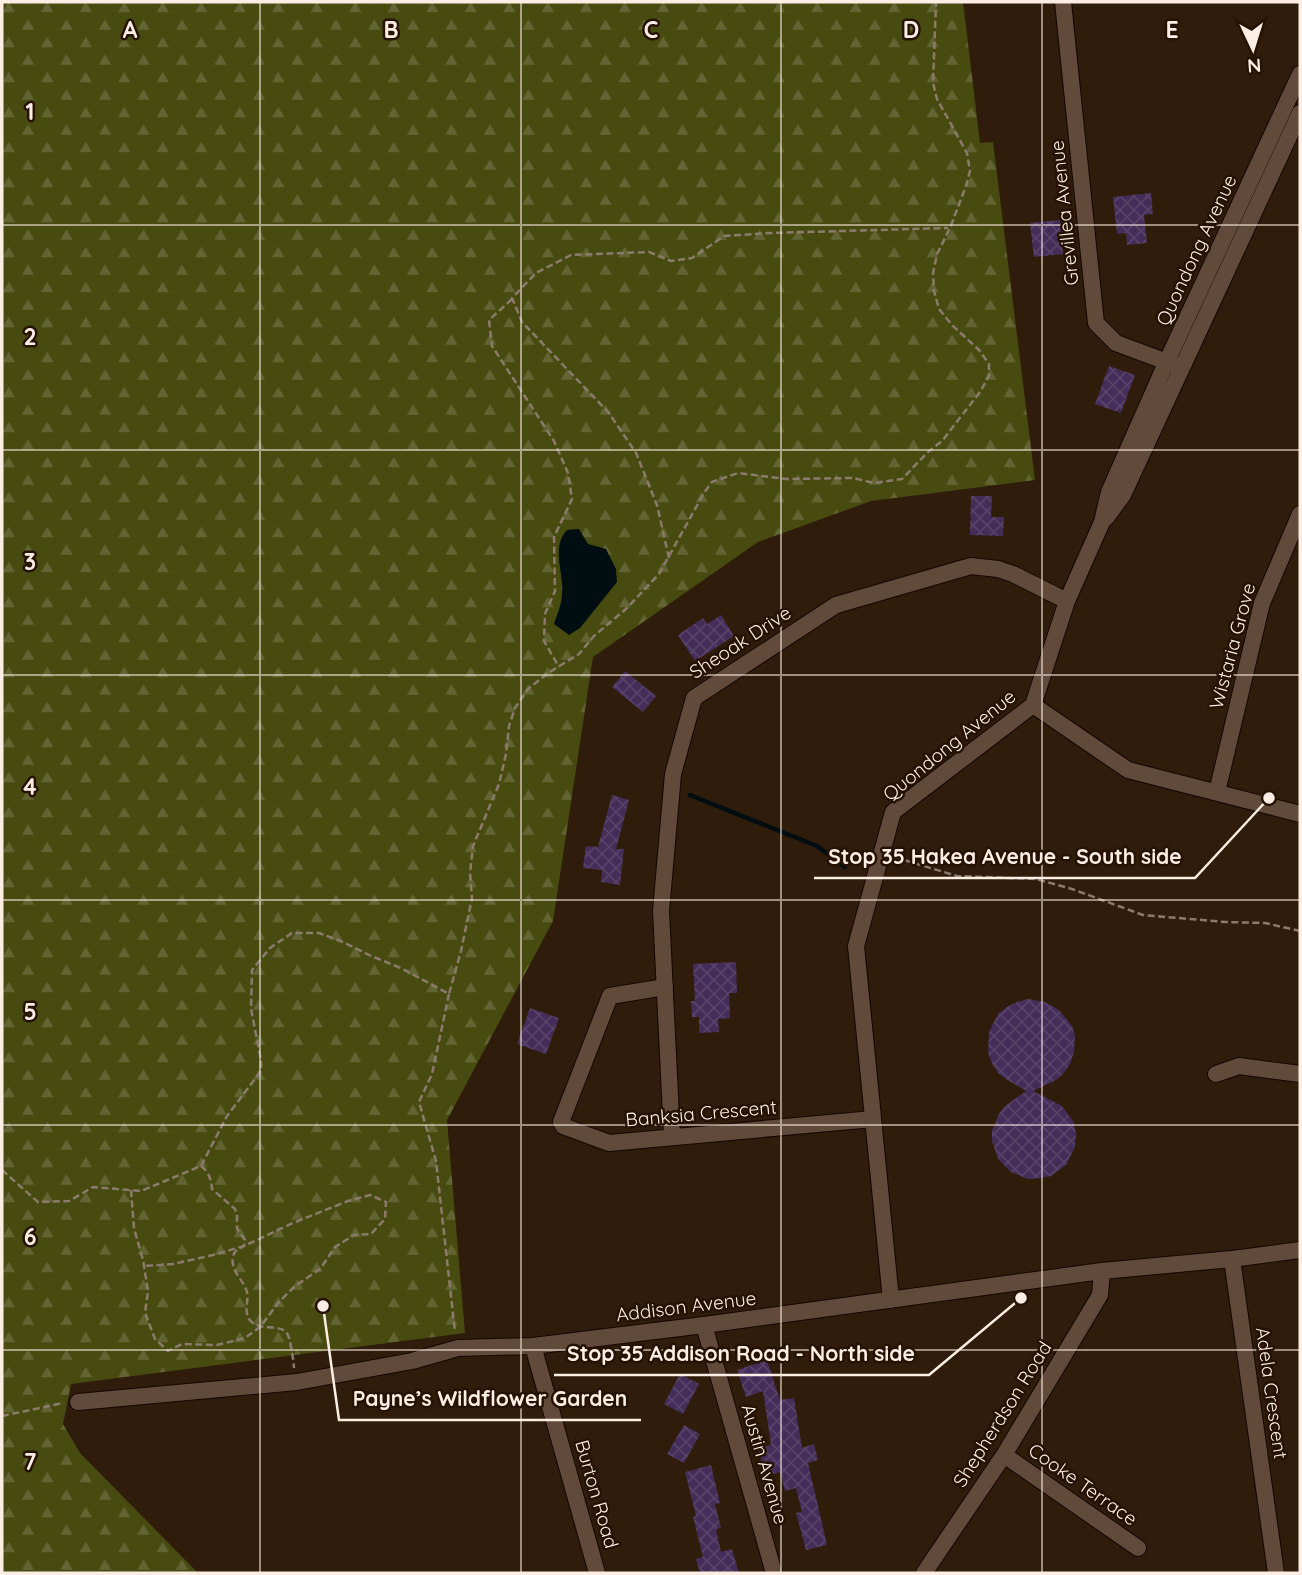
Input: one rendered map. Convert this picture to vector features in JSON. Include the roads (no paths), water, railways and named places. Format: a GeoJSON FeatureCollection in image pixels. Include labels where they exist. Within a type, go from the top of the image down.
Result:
{"type":"FeatureCollection","features":[{"type":"Feature","properties":{"kind":"street","name":"Grevillea Avenue"},"geometry":{"type":"LineString","coordinates":[[1063,2],[1096,323],[1116,342],[1174,364]]}},
{"type":"Feature","properties":{"kind":"street","name":"Quondong Avenue"},"geometry":{"type":"LineString","coordinates":[[891,1300],[856,946],[893,811],[1034,705],[1067,601],[1102,522],[1109,492],[1294,120],[1300,74]]}},
{"type":"Feature","properties":{"kind":"street","name":"Wistaria Grove"},"geometry":{"type":"LineString","coordinates":[[1217,792],[1262,603],[1300,514]]}},
{"type":"Feature","properties":{"kind":"street","name":"Sheoak Drive"},"geometry":{"type":"LineString","coordinates":[[672,1137],[661,911],[673,774],[694,698],[836,605],[971,566],[998,569],[1013,574],[1067,601]]}},
{"type":"Feature","properties":{"kind":"street"},"geometry":{"type":"LineString","coordinates":[[1034,705],[1128,769],[1300,814]]}},
{"type":"Feature","properties":{"kind":"street","name":"Banksia Crescent"},"geometry":{"type":"LineString","coordinates":[[665,987],[610,996],[561,1122],[563,1126],[609,1143],[873,1119]]}},
{"type":"Feature","properties":{"kind":"street"},"geometry":{"type":"LineString","coordinates":[[1216,1074],[1239,1066],[1300,1074]]}},
{"type":"Feature","properties":{"kind":"street","name":"Addison Avenue"},"geometry":{"type":"LineString","coordinates":[[78,1402],[297,1381],[412,1361],[458,1348],[533,1346],[1102,1271],[1300,1250]]}},
{"type":"Feature","properties":{"kind":"street","name":"Adela Crescent"},"geometry":{"type":"LineString","coordinates":[[1233,1259],[1276,1573]]}},
{"type":"Feature","properties":{"kind":"street","name":"Shepherdson Road"},"geometry":{"type":"LineString","coordinates":[[924,1573],[1004,1455],[1100,1295],[1102,1271]]}},
{"type":"Feature","properties":{"kind":"street","name":"Austin Avenue"},"geometry":{"type":"LineString","coordinates":[[704,1325],[774,1573]]}},
{"type":"Feature","properties":{"kind":"street","name":"Burton Road"},"geometry":{"type":"LineString","coordinates":[[533,1346],[597,1573]]}},
{"type":"Feature","properties":{"kind":"street","name":"Cooke Terrace"},"geometry":{"type":"LineString","coordinates":[[1004,1455],[1138,1548]]}},
{"type":"Feature","properties":{"kind":"waterway"},"geometry":{"type":"LineString","coordinates":[[690,795],[817,846],[845,867]]}},
{"type":"Feature","properties":{"kind":"place","name":"Stop 35 Hakea Avenue - South side"},"geometry":{"type":"Point","coordinates":[1269,798]}},
{"type":"Feature","properties":{"kind":"place","name":"Stop 35 Addison Road - North side"},"geometry":{"type":"Point","coordinates":[1021,1298]}},
{"type":"Feature","properties":{"kind":"place","name":"Payne’s Wildflower Garden"},"geometry":{"type":"Point","coordinates":[323,1306]}}]}
